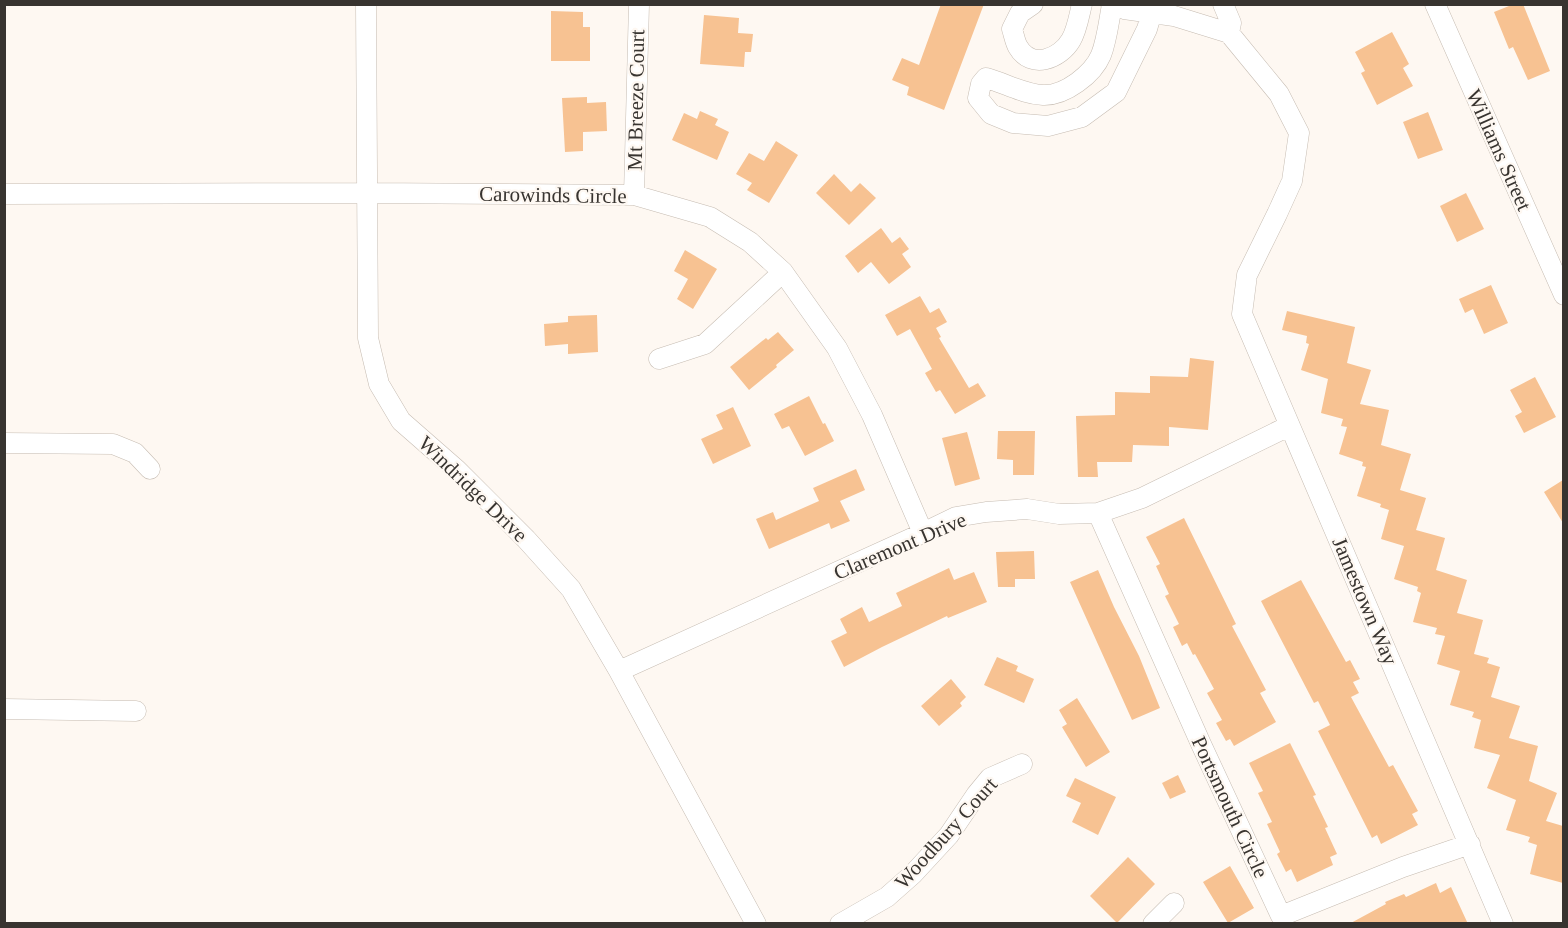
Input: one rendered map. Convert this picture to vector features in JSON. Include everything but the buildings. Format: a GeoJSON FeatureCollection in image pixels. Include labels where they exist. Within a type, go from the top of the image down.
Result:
{"type":"FeatureCollection","features":[{"type":"Feature","properties":{"kind":"street","name":"Windridge Drive"},"geometry":{"type":"LineString","coordinates":[[366,4],[368,339],[379,384],[401,421],[457,470],[526,539],[571,589],[619,671],[756,924]]}},
{"type":"Feature","properties":{"kind":"street","name":"Mt Breeze Court"},"geometry":{"type":"LineString","coordinates":[[634,195],[639,4]]}},
{"type":"Feature","properties":{"kind":"street"},"geometry":{"type":"LineString","coordinates":[[1033,4],[1020,13],[1012,29],[1018,48],[1027,57],[1038,61],[1057,55],[1066,48],[1072,38],[1082,4]]}},
{"type":"Feature","properties":{"kind":"street"},"geometry":{"type":"LineString","coordinates":[[1152,12],[1147,29],[1116,92],[1083,117],[1048,126],[1012,123],[992,114],[978,98],[981,84],[986,78],[1012,88],[1041,95],[1054,95],[1083,79],[1101,56],[1112,5],[1124,9],[1152,12],[1174,16],[1229,33],[1231,22],[1223,4]]}},
{"type":"Feature","properties":{"kind":"street","name":"Williams Street"},"geometry":{"type":"LineString","coordinates":[[1435,4],[1563,295]]}},
{"type":"Feature","properties":{"kind":"street","name":"Jamestown Way"},"geometry":{"type":"LineString","coordinates":[[1229,33],[1279,94],[1299,133],[1292,181],[1247,275],[1242,314],[1503,924]]}},
{"type":"Feature","properties":{"kind":"street","name":"Carowinds Circle"},"geometry":{"type":"LineString","coordinates":[[4,194],[634,195],[710,217],[750,242],[783,272],[837,348],[872,415],[923,533]]}},
{"type":"Feature","properties":{"kind":"street"},"geometry":{"type":"LineString","coordinates":[[659,359],[705,344],[783,272]]}},
{"type":"Feature","properties":{"kind":"street","name":"Claremont Drive"},"geometry":{"type":"LineString","coordinates":[[619,671],[956,517],[1027,508],[1059,514],[1098,513],[1142,498],[1289,426]]}},
{"type":"Feature","properties":{"kind":"street"},"geometry":{"type":"LineString","coordinates":[[4,443],[113,444],[135,453],[150,470]]}},
{"type":"Feature","properties":{"kind":"street","name":"Portsmouth Circle"},"geometry":{"type":"LineString","coordinates":[[1098,513],[1281,916],[1403,867],[1470,844]]}},
{"type":"Feature","properties":{"kind":"street"},"geometry":{"type":"LineString","coordinates":[[4,709],[136,711]]}},
{"type":"Feature","properties":{"kind":"street","name":"Woodbury Court"},"geometry":{"type":"LineString","coordinates":[[840,924],[887,897],[913,874],[949,835],[990,778],[1022,764]]}},
{"type":"Feature","properties":{"kind":"street"},"geometry":{"type":"LineString","coordinates":[[1153,924],[1174,903]]}}]}
